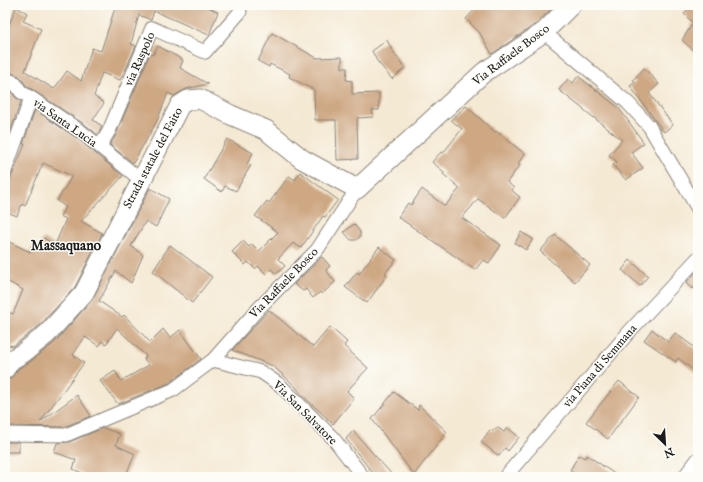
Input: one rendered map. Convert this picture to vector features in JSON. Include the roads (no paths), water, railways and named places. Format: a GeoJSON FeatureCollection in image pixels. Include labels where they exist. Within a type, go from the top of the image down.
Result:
{"type":"FeatureCollection","features":[{"type":"Feature","properties":{"kind":"street","name":"Via Raffaele Bosco"},"geometry":{"type":"LineString","coordinates":[[6,434],[66,436],[173,390],[213,360],[259,308],[317,250],[357,189],[483,73],[544,32],[571,5]]}},
{"type":"Feature","properties":{"kind":"street","name":"via Raspolo"},"geometry":{"type":"LineString","coordinates":[[100,146],[109,131],[152,28],[205,52],[240,12]]}},
{"type":"Feature","properties":{"kind":"street"},"geometry":{"type":"LineString","coordinates":[[544,32],[628,103],[649,126],[698,209]]}},
{"type":"Feature","properties":{"kind":"street"},"geometry":{"type":"LineString","coordinates":[[5,78],[15,83],[21,92],[31,98]]}},
{"type":"Feature","properties":{"kind":"street","name":"via Santa Lucia"},"geometry":{"type":"LineString","coordinates":[[5,170],[31,98],[83,132],[141,180]]}},
{"type":"Feature","properties":{"kind":"street","name":"Strada statale del Faito"},"geometry":{"type":"LineString","coordinates":[[5,369],[11,360],[23,353],[47,334],[84,293],[180,105],[188,100],[200,99],[231,115],[266,130],[302,159],[357,189]]}},
{"type":"Feature","properties":{"kind":"street","name":"via Piana di Semmana"},"geometry":{"type":"LineString","coordinates":[[505,477],[629,332],[698,258]]}},
{"type":"Feature","properties":{"kind":"street","name":"Via San Salvatore"},"geometry":{"type":"LineString","coordinates":[[213,360],[261,372],[280,385],[333,438],[363,477]]}},
{"type":"Feature","properties":{"kind":"street"},"geometry":{"type":"LineString","coordinates":[[684,477],[698,459]]}},
{"type":"Feature","properties":{"kind":"district","name":"Massaquano"},"geometry":{"type":"Point","coordinates":[66,246]}}]}
